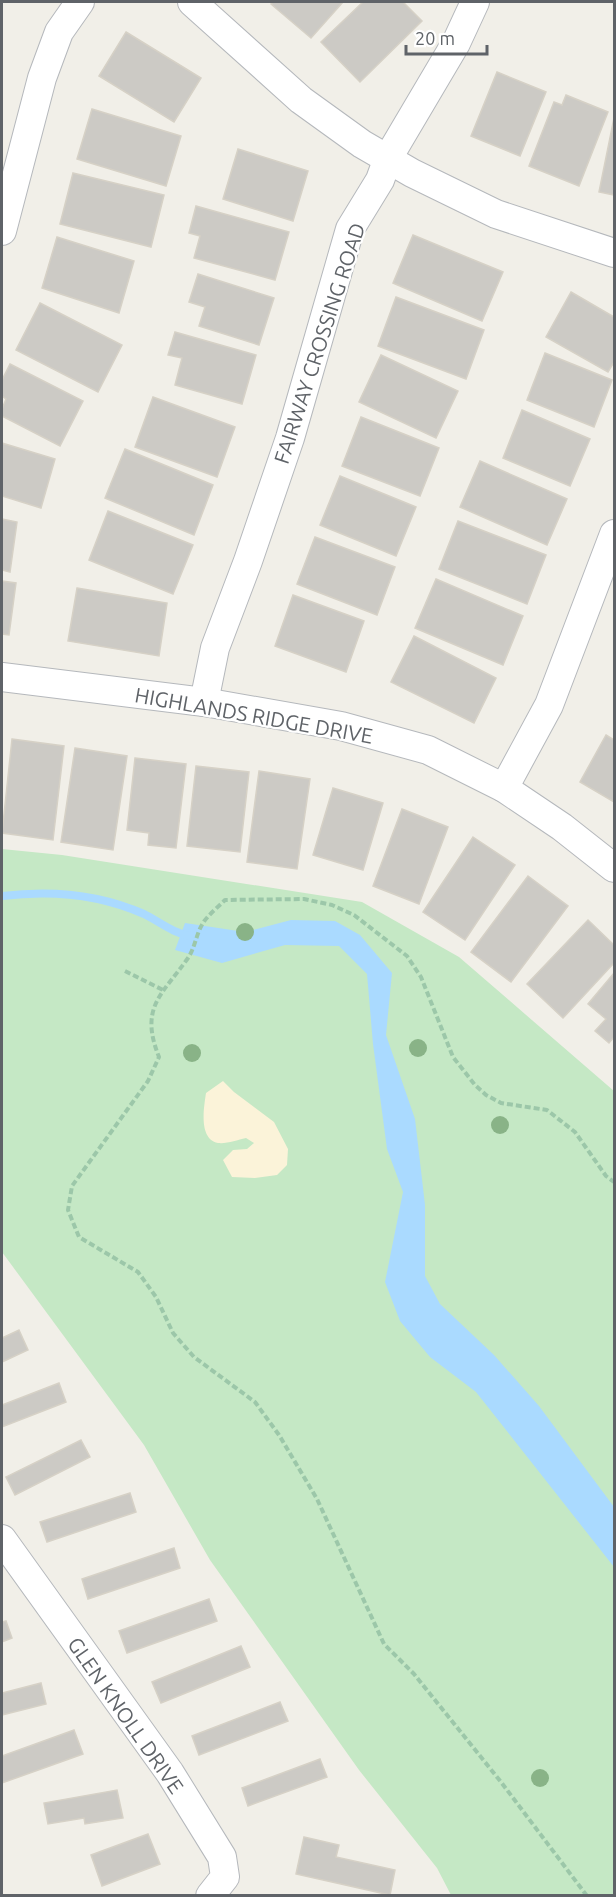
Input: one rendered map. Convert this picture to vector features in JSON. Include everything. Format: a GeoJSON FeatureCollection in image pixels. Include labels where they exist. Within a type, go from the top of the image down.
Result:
{"type":"FeatureCollection","features":[{"type":"Feature","properties":{"kind":"street"},"geometry":{"type":"LineString","coordinates":[[2,231],[42,78],[59,32],[80,2]]}},
{"type":"Feature","properties":{"kind":"street"},"geometry":{"type":"LineString","coordinates":[[192,2],[301,100],[362,144],[412,173],[496,214],[615,253]]}},
{"type":"Feature","properties":{"kind":"street","name":"FAIRWAY CROSSING ROAD"},"geometry":{"type":"LineString","coordinates":[[204,702],[215,648],[248,561],[290,438],[350,229],[380,180],[388,158],[456,43],[475,2]]}},
{"type":"Feature","properties":{"kind":"street"},"geometry":{"type":"LineString","coordinates":[[504,788],[549,705],[615,534]]}},
{"type":"Feature","properties":{"kind":"street","name":"HIGHLANDS RIDGE DRIVE"},"geometry":{"type":"LineString","coordinates":[[2,677],[204,702],[341,726],[428,750],[504,788],[562,826],[615,868]]}},
{"type":"Feature","properties":{"kind":"street","name":"GLEN KNOLL DRIVE"},"geometry":{"type":"LineString","coordinates":[[2,1539],[170,1773],[222,1857],[225,1877],[210,1896]]}},
{"type":"Feature","properties":{"kind":"path"},"geometry":{"type":"LineString","coordinates":[[587,1896],[501,1782],[414,1674],[384,1644],[317,1499],[279,1435],[255,1402],[194,1357],[173,1333],[156,1297],[138,1272],[79,1237],[68,1210],[72,1186],[148,1081],[159,1057],[153,1041],[151,1013],[163,990],[190,956],[203,923],[225,900],[304,899],[332,906],[354,915],[407,956],[421,977],[453,1057],[476,1086],[501,1104],[547,1110],[575,1132],[606,1176],[615,1182]]}},
{"type":"Feature","properties":{"kind":"path"},"geometry":{"type":"LineString","coordinates":[[125,970],[163,990]]}},
{"type":"Feature","properties":{"kind":"green space"},"geometry":{"type":"Polygon","coordinates":[[[2,849],[62,855],[362,902],[459,957],[614,1091],[614,1895],[451,1895],[437,1868],[359,1770],[210,1560],[144,1445],[2,1252],[2,849]]]}},
{"type":"Feature","properties":{"kind":"sand"},"geometry":{"type":"Polygon","coordinates":[[[223,1081],[274,1122],[288,1149],[287,1165],[277,1175],[255,1178],[232,1177],[223,1160],[233,1150],[247,1149],[254,1143],[246,1138],[218,1143],[207,1135],[204,1122],[206,1093],[223,1081]]]}},
{"type":"Feature","properties":{"kind":"water"},"geometry":{"type":"Polygon","coordinates":[[[291,920],[335,921],[360,935],[392,973],[386,1035],[415,1119],[425,1205],[425,1276],[440,1304],[494,1355],[539,1406],[614,1507],[614,1567],[476,1392],[430,1357],[400,1321],[385,1282],[403,1192],[387,1149],[373,1044],[367,974],[339,946],[285,945],[222,963],[175,950],[185,923],[245,932],[291,920]]]}},
{"type":"Feature","properties":{"kind":"building"},"geometry":{"type":"Polygon","coordinates":[[[273,2],[343,2],[311,38],[271,4],[273,2]]]}},
{"type":"Feature","properties":{"kind":"building"},"geometry":{"type":"Polygon","coordinates":[[[363,2],[403,2],[422,21],[360,82],[321,42],[363,2]]]}},
{"type":"Feature","properties":{"kind":"building"},"geometry":{"type":"Polygon","coordinates":[[[126,32],[201,78],[174,122],[99,76],[126,32]]]}},
{"type":"Feature","properties":{"kind":"building"},"geometry":{"type":"Polygon","coordinates":[[[497,72],[546,92],[520,156],[471,136],[497,72]]]}},
{"type":"Feature","properties":{"kind":"building"},"geometry":{"type":"Polygon","coordinates":[[[566,95],[608,112],[579,186],[529,166],[554,102],[562,105],[566,95]]]}},
{"type":"Feature","properties":{"kind":"building"},"geometry":{"type":"Polygon","coordinates":[[[92,109],[181,136],[166,186],[77,159],[92,109]]]}},
{"type":"Feature","properties":{"kind":"building"},"geometry":{"type":"Polygon","coordinates":[[[614,118],[614,195],[599,192],[614,118]]]}},
{"type":"Feature","properties":{"kind":"building"},"geometry":{"type":"Polygon","coordinates":[[[238,149],[308,171],[293,221],[223,199],[238,149]]]}},
{"type":"Feature","properties":{"kind":"building"},"geometry":{"type":"Polygon","coordinates":[[[73,173],[164,195],[151,247],[60,224],[73,173]]]}},
{"type":"Feature","properties":{"kind":"building"},"geometry":{"type":"Polygon","coordinates":[[[196,206],[289,232],[275,280],[194,258],[200,236],[189,233],[196,206]]]}},
{"type":"Feature","properties":{"kind":"building"},"geometry":{"type":"Polygon","coordinates":[[[413,235],[503,272],[482,321],[393,283],[413,235]]]}},
{"type":"Feature","properties":{"kind":"building"},"geometry":{"type":"Polygon","coordinates":[[[57,237],[134,261],[119,313],[42,288],[57,237]]]}},
{"type":"Feature","properties":{"kind":"building"},"geometry":{"type":"Polygon","coordinates":[[[198,274],[274,298],[259,345],[199,326],[205,307],[189,302],[198,274]]]}},
{"type":"Feature","properties":{"kind":"building"},"geometry":{"type":"Polygon","coordinates":[[[571,292],[614,317],[614,362],[608,372],[546,337],[571,292]]]}},
{"type":"Feature","properties":{"kind":"building"},"geometry":{"type":"Polygon","coordinates":[[[396,297],[484,330],[466,379],[378,346],[396,297]]]}},
{"type":"Feature","properties":{"kind":"building"},"geometry":{"type":"Polygon","coordinates":[[[40,303],[122,345],[98,392],[16,350],[40,303]]]}},
{"type":"Feature","properties":{"kind":"building"},"geometry":{"type":"Polygon","coordinates":[[[175,332],[256,355],[242,404],[175,385],[182,358],[168,355],[175,332]]]}},
{"type":"Feature","properties":{"kind":"building"},"geometry":{"type":"Polygon","coordinates":[[[545,353],[612,380],[594,427],[527,400],[545,353]]]}},
{"type":"Feature","properties":{"kind":"building"},"geometry":{"type":"Polygon","coordinates":[[[381,355],[458,391],[436,438],[359,402],[381,355]]]}},
{"type":"Feature","properties":{"kind":"building"},"geometry":{"type":"Polygon","coordinates":[[[10,364],[83,401],[60,446],[2,416],[6,399],[2,396],[2,380],[10,364]]]}},
{"type":"Feature","properties":{"kind":"building"},"geometry":{"type":"Polygon","coordinates":[[[153,397],[235,427],[217,477],[135,447],[153,397]]]}},
{"type":"Feature","properties":{"kind":"building"},"geometry":{"type":"Polygon","coordinates":[[[522,410],[590,439],[570,486],[503,458],[522,410]]]}},
{"type":"Feature","properties":{"kind":"building"},"geometry":{"type":"Polygon","coordinates":[[[361,417],[439,448],[420,496],[342,466],[361,417]]]}},
{"type":"Feature","properties":{"kind":"building"},"geometry":{"type":"Polygon","coordinates":[[[2,443],[55,459],[41,508],[2,496],[2,443]]]}},
{"type":"Feature","properties":{"kind":"building"},"geometry":{"type":"Polygon","coordinates":[[[125,449],[213,485],[194,535],[105,498],[125,449]]]}},
{"type":"Feature","properties":{"kind":"building"},"geometry":{"type":"Polygon","coordinates":[[[480,461],[567,499],[547,545],[460,507],[480,461]]]}},
{"type":"Feature","properties":{"kind":"building"},"geometry":{"type":"Polygon","coordinates":[[[340,476],[416,507],[396,556],[320,525],[340,476]]]}},
{"type":"Feature","properties":{"kind":"building"},"geometry":{"type":"Polygon","coordinates":[[[108,511],[193,545],[173,594],[89,560],[108,511]]]}},
{"type":"Feature","properties":{"kind":"building"},"geometry":{"type":"Polygon","coordinates":[[[2,519],[17,522],[10,572],[2,570],[2,519]]]}},
{"type":"Feature","properties":{"kind":"building"},"geometry":{"type":"Polygon","coordinates":[[[458,521],[546,555],[527,604],[439,569],[458,521]]]}},
{"type":"Feature","properties":{"kind":"building"},"geometry":{"type":"Polygon","coordinates":[[[315,537],[395,567],[377,615],[297,584],[315,537]]]}},
{"type":"Feature","properties":{"kind":"building"},"geometry":{"type":"Polygon","coordinates":[[[436,579],[523,616],[503,665],[415,628],[436,579]]]}},
{"type":"Feature","properties":{"kind":"building"},"geometry":{"type":"Polygon","coordinates":[[[2,581],[16,583],[9,635],[2,634],[2,581]]]}},
{"type":"Feature","properties":{"kind":"building"},"geometry":{"type":"Polygon","coordinates":[[[77,588],[167,603],[159,656],[68,641],[77,588]]]}},
{"type":"Feature","properties":{"kind":"building"},"geometry":{"type":"Polygon","coordinates":[[[293,595],[364,621],[346,672],[275,646],[293,595]]]}},
{"type":"Feature","properties":{"kind":"building"},"geometry":{"type":"Polygon","coordinates":[[[414,636],[496,678],[474,723],[391,682],[414,636]]]}},
{"type":"Feature","properties":{"kind":"building"},"geometry":{"type":"Polygon","coordinates":[[[606,735],[614,740],[614,802],[580,782],[606,735]]]}},
{"type":"Feature","properties":{"kind":"building"},"geometry":{"type":"Polygon","coordinates":[[[12,739],[64,746],[53,840],[2,833],[12,739]]]}},
{"type":"Feature","properties":{"kind":"building"},"geometry":{"type":"Polygon","coordinates":[[[75,748],[127,756],[113,850],[61,842],[75,748]]]}},
{"type":"Feature","properties":{"kind":"building"},"geometry":{"type":"Polygon","coordinates":[[[135,758],[186,764],[176,848],[148,845],[149,833],[127,830],[135,758]]]}},
{"type":"Feature","properties":{"kind":"building"},"geometry":{"type":"Polygon","coordinates":[[[196,766],[249,772],[240,852],[187,846],[196,766]]]}},
{"type":"Feature","properties":{"kind":"building"},"geometry":{"type":"Polygon","coordinates":[[[259,771],[310,779],[297,869],[247,862],[259,771]]]}},
{"type":"Feature","properties":{"kind":"building"},"geometry":{"type":"Polygon","coordinates":[[[333,788],[383,803],[363,870],[313,855],[333,788]]]}},
{"type":"Feature","properties":{"kind":"building"},"geometry":{"type":"Polygon","coordinates":[[[402,809],[448,827],[419,904],[373,886],[402,809]]]}},
{"type":"Feature","properties":{"kind":"building"},"geometry":{"type":"Polygon","coordinates":[[[473,837],[515,865],[465,940],[423,912],[473,837]]]}},
{"type":"Feature","properties":{"kind":"building"},"geometry":{"type":"Polygon","coordinates":[[[528,876],[568,906],[511,982],[471,952],[528,876]]]}},
{"type":"Feature","properties":{"kind":"building"},"geometry":{"type":"Polygon","coordinates":[[[588,920],[614,945],[614,963],[563,1018],[527,984],[588,920]]]}},
{"type":"Feature","properties":{"kind":"building"},"geometry":{"type":"Polygon","coordinates":[[[614,973],[614,1037],[609,1043],[595,1031],[606,1019],[588,1004],[614,973]]]}},
{"type":"Feature","properties":{"kind":"building"},"geometry":{"type":"Polygon","coordinates":[[[19,1330],[28,1350],[2,1362],[2,1338],[19,1330]]]}},
{"type":"Feature","properties":{"kind":"building"},"geometry":{"type":"Polygon","coordinates":[[[59,1383],[66,1402],[2,1427],[2,1405],[59,1383]]]}},
{"type":"Feature","properties":{"kind":"building"},"geometry":{"type":"Polygon","coordinates":[[[81,1440],[90,1457],[15,1495],[6,1477],[81,1440]]]}},
{"type":"Feature","properties":{"kind":"building"},"geometry":{"type":"Polygon","coordinates":[[[130,1493],[136,1512],[47,1542],[40,1522],[130,1493]]]}},
{"type":"Feature","properties":{"kind":"building"},"geometry":{"type":"Polygon","coordinates":[[[174,1548],[180,1568],[88,1599],[82,1579],[174,1548]]]}},
{"type":"Feature","properties":{"kind":"building"},"geometry":{"type":"Polygon","coordinates":[[[209,1599],[217,1621],[127,1653],[119,1631],[209,1599]]]}},
{"type":"Feature","properties":{"kind":"building"},"geometry":{"type":"Polygon","coordinates":[[[6,1621],[12,1638],[2,1642],[2,1622],[6,1621]]]}},
{"type":"Feature","properties":{"kind":"building"},"geometry":{"type":"Polygon","coordinates":[[[241,1646],[250,1667],[161,1703],[152,1682],[241,1646]]]}},
{"type":"Feature","properties":{"kind":"building"},"geometry":{"type":"Polygon","coordinates":[[[41,1683],[46,1704],[2,1715],[2,1693],[41,1683]]]}},
{"type":"Feature","properties":{"kind":"building"},"geometry":{"type":"Polygon","coordinates":[[[280,1702],[288,1721],[199,1755],[192,1736],[280,1702]]]}},
{"type":"Feature","properties":{"kind":"building"},"geometry":{"type":"Polygon","coordinates":[[[74,1730],[83,1754],[2,1783],[2,1756],[74,1730]]]}},
{"type":"Feature","properties":{"kind":"building"},"geometry":{"type":"Polygon","coordinates":[[[320,1759],[327,1777],[248,1806],[242,1788],[320,1759]]]}},
{"type":"Feature","properties":{"kind":"building"},"geometry":{"type":"Polygon","coordinates":[[[117,1790],[123,1818],[85,1824],[84,1818],[48,1824],[44,1803],[117,1790]]]}},
{"type":"Feature","properties":{"kind":"building"},"geometry":{"type":"Polygon","coordinates":[[[148,1834],[160,1864],[102,1886],[91,1855],[148,1834]]]}},
{"type":"Feature","properties":{"kind":"building"},"geometry":{"type":"Polygon","coordinates":[[[304,1837],[339,1845],[336,1857],[395,1870],[390,1895],[296,1874],[304,1837]]]}},
{"type":"Feature","properties":{"kind":"waterway"},"geometry":{"type":"LineString","coordinates":[[2,896],[38,893],[92,898],[127,907],[172,930],[190,936]]}}]}
